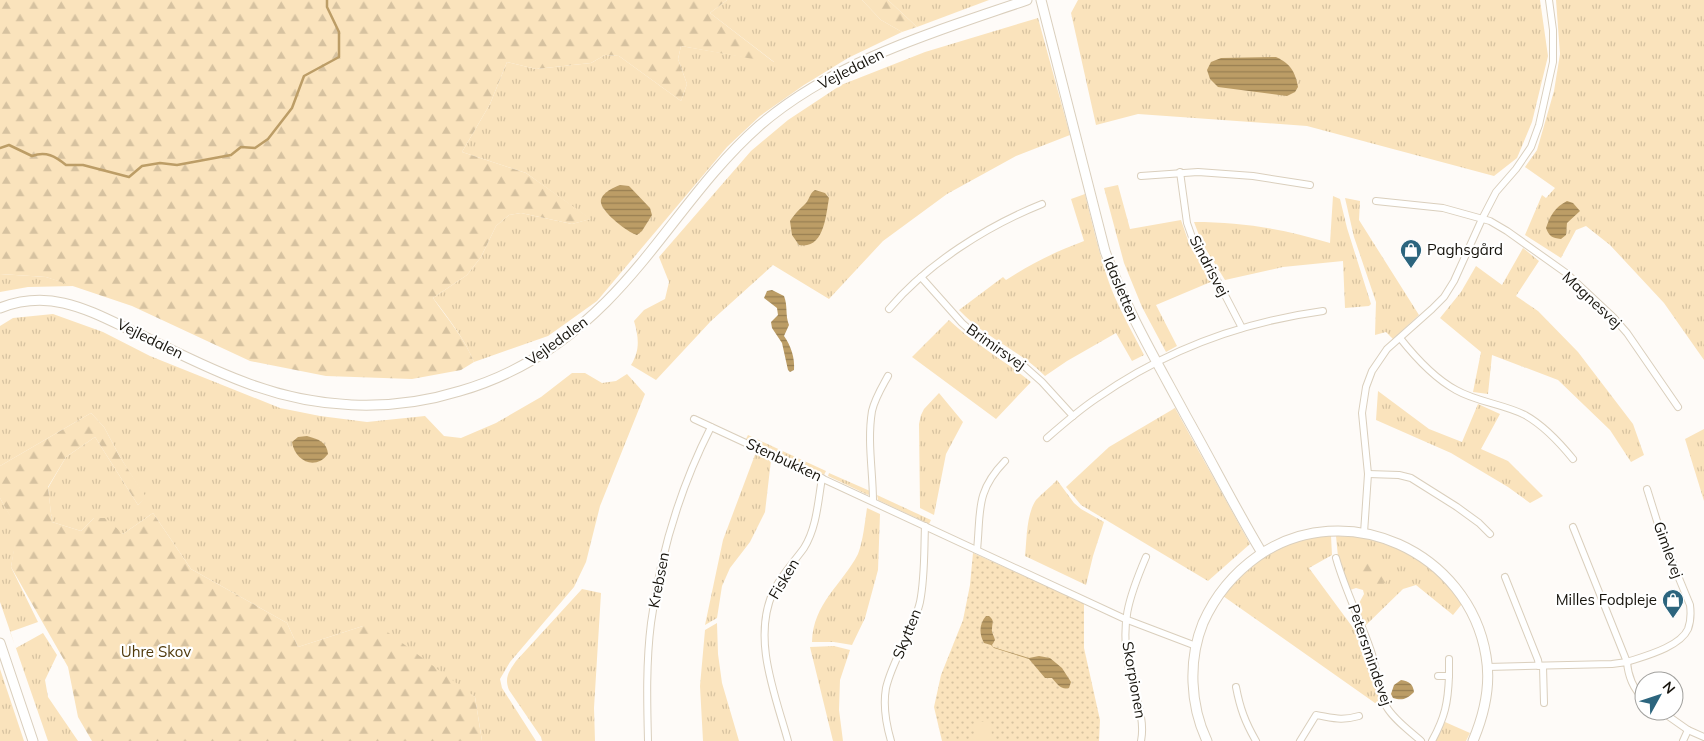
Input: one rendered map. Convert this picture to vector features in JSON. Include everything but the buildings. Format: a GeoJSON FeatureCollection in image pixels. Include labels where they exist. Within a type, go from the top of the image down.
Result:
{"type":"FeatureCollection","features":[{"type":"Feature","properties":{"kind":"street","name":"Vejledalen"},"geometry":{"type":"LineString","coordinates":[[0,308],[24,301],[42,299],[76,305],[244,382],[277,393],[324,403],[355,406],[390,405],[427,400],[460,392],[508,374],[534,360],[585,322],[629,276],[728,156],[759,126],[790,102],[856,64],[893,48],[1027,0]]}},
{"type":"Feature","properties":{"kind":"street","name":"Idasletten"},"geometry":{"type":"LineString","coordinates":[[1041,0],[1105,252],[1116,281],[1130,313],[1262,553]]}},
{"type":"Feature","properties":{"kind":"street"},"geometry":{"type":"LineString","coordinates":[[1364,533],[1368,474],[1362,413],[1366,387],[1378,360],[1444,297],[1454,281],[1496,192],[1516,169],[1531,147],[1539,125],[1553,62],[1553,30],[1549,0]]}},
{"type":"Feature","properties":{"kind":"street"},"geometry":{"type":"LineString","coordinates":[[1141,176],[1180,172],[1253,176],[1310,184]]}},
{"type":"Feature","properties":{"kind":"street","name":"Sindrisvej"},"geometry":{"type":"LineString","coordinates":[[1180,172],[1187,223],[1193,240],[1212,270],[1242,328]]}},
{"type":"Feature","properties":{"kind":"street","name":"Magnesvej"},"geometry":{"type":"LineString","coordinates":[[1376,202],[1443,208],[1490,221],[1507,231],[1566,273],[1614,317],[1678,407]]}},
{"type":"Feature","properties":{"kind":"street"},"geometry":{"type":"LineString","coordinates":[[889,310],[921,277],[946,258],[1014,216],[1042,204]]}},
{"type":"Feature","properties":{"kind":"street","name":"Brimirsvej"},"geometry":{"type":"LineString","coordinates":[[921,277],[962,323],[979,338],[1024,366],[1042,382],[1073,416]]}},
{"type":"Feature","properties":{"kind":"street"},"geometry":{"type":"LineString","coordinates":[[1047,438],[1098,397],[1157,362],[1203,341],[1280,318],[1323,312]]}},
{"type":"Feature","properties":{"kind":"street"},"geometry":{"type":"LineString","coordinates":[[1400,338],[1411,352],[1446,384],[1458,392],[1525,415],[1558,443],[1573,459]]}},
{"type":"Feature","properties":{"kind":"street"},"geometry":{"type":"LineString","coordinates":[[873,502],[870,432],[872,411],[877,396],[888,376]]}},
{"type":"Feature","properties":{"kind":"street","name":"Stenbukken"},"geometry":{"type":"LineString","coordinates":[[694,419],[1125,619],[1196,646]]}},
{"type":"Feature","properties":{"kind":"street","name":"Krebsen"},"geometry":{"type":"LineString","coordinates":[[648,741],[646,692],[651,624],[666,542],[683,493],[711,427]]}},
{"type":"Feature","properties":{"kind":"street"},"geometry":{"type":"LineString","coordinates":[[977,550],[979,509],[984,491],[992,476],[1005,461]]}},
{"type":"Feature","properties":{"kind":"street"},"geometry":{"type":"LineString","coordinates":[[1368,474],[1410,478],[1457,507],[1479,523],[1490,534]]}},
{"type":"Feature","properties":{"kind":"street","name":"Fisken"},"geometry":{"type":"LineString","coordinates":[[788,741],[769,674],[765,648],[765,628],[768,608],[774,591],[805,546],[813,529],[822,478]]}},
{"type":"Feature","properties":{"kind":"street","name":"Gimlevej"},"geometry":{"type":"LineString","coordinates":[[1487,667],[1627,662],[1651,654],[1678,640],[1688,628],[1691,616],[1690,605],[1665,545],[1647,489]]}},
{"type":"Feature","properties":{"kind":"street","name":"Skytten"},"geometry":{"type":"LineString","coordinates":[[891,741],[885,707],[886,688],[920,602],[924,576],[925,526]]}},
{"type":"Feature","properties":{"kind":"street"},"geometry":{"type":"LineString","coordinates":[[1573,528],[1627,662],[1634,686]]}},
{"type":"Feature","properties":{"kind":"street"},"geometry":{"type":"LineString","coordinates":[[1207,741],[1196,711],[1193,668],[1196,646],[1206,618],[1218,596],[1242,568],[1262,553],[1285,542],[1308,535],[1332,531],[1364,533],[1386,538],[1406,547],[1425,558],[1456,588],[1475,619],[1482,638],[1487,667],[1488,684],[1480,726],[1473,741]]}},
{"type":"Feature","properties":{"kind":"street"},"geometry":{"type":"LineString","coordinates":[[1125,619],[1133,588],[1146,557]]}},
{"type":"Feature","properties":{"kind":"street","name":"Petersmindevej"},"geometry":{"type":"LineString","coordinates":[[1336,558],[1342,580],[1361,622],[1372,654],[1385,705],[1393,716],[1421,741]]}},
{"type":"Feature","properties":{"kind":"street"},"geometry":{"type":"LineString","coordinates":[[1505,577],[1541,666],[1544,703]]}},
{"type":"Feature","properties":{"kind":"street","name":"Skorpionen"},"geometry":{"type":"LineString","coordinates":[[1125,619],[1125,643],[1129,670],[1142,721],[1141,741]]}},
{"type":"Feature","properties":{"kind":"street"},"geometry":{"type":"LineString","coordinates":[[0,643],[33,741]]}},
{"type":"Feature","properties":{"kind":"street"},"geometry":{"type":"LineString","coordinates":[[1432,741],[1441,723],[1448,700],[1449,659]]}},
{"type":"Feature","properties":{"kind":"street"},"geometry":{"type":"LineString","coordinates":[[1438,676],[1449,676]]}},
{"type":"Feature","properties":{"kind":"street"},"geometry":{"type":"LineString","coordinates":[[1236,687],[1241,711],[1256,741]]}},
{"type":"Feature","properties":{"kind":"street"},"geometry":{"type":"LineString","coordinates":[[1300,741],[1316,716],[1336,720],[1359,716]]}},
{"type":"Feature","properties":{"kind":"street"},"geometry":{"type":"LineString","coordinates":[[1675,721],[1688,730],[1704,737]]}},
{"type":"Feature","properties":{"kind":"street"},"geometry":{"type":"LineString","coordinates":[[1683,741],[1688,730]]}},
{"type":"Feature","properties":{"kind":"green space"},"geometry":{"type":"Polygon","coordinates":[[[0,0],[727,0],[710,13],[775,63],[681,46],[678,59],[687,84],[681,101],[619,56],[605,55],[591,63],[536,69],[507,62],[490,104],[462,152],[526,173],[591,219],[572,224],[521,213],[509,215],[496,226],[481,257],[467,275],[433,298],[461,337],[474,362],[461,370],[412,379],[326,376],[250,361],[132,306],[46,277],[0,274],[0,0]]]}},
{"type":"Feature","properties":{"kind":"green space"},"geometry":{"type":"Polygon","coordinates":[[[727,0],[862,0],[881,20],[902,32],[848,58],[804,85],[760,116],[727,147],[597,301],[548,336],[474,362],[461,337],[433,298],[467,275],[481,257],[496,226],[509,215],[521,213],[572,224],[590,219],[526,173],[462,152],[490,104],[507,62],[536,69],[591,63],[605,55],[619,56],[681,101],[687,84],[678,59],[681,46],[774,62],[710,13],[727,0]]]}},
{"type":"Feature","properties":{"kind":"green space"},"geometry":{"type":"Polygon","coordinates":[[[862,0],[888,0],[917,27],[902,32],[881,20],[862,0]]]}},
{"type":"Feature","properties":{"kind":"green space"},"geometry":{"type":"Polygon","coordinates":[[[888,0],[989,0],[917,27],[888,0]]]}},
{"type":"Feature","properties":{"kind":"green space"},"geometry":{"type":"Polygon","coordinates":[[[1078,0],[1540,0],[1548,56],[1532,122],[1517,158],[1494,176],[1307,126],[1138,114],[1096,125],[1071,13],[1078,0]]]}},
{"type":"Feature","properties":{"kind":"green space"},"geometry":{"type":"Polygon","coordinates":[[[1556,0],[1704,0],[1704,360],[1664,303],[1610,245],[1586,226],[1576,230],[1561,258],[1525,235],[1542,195],[1546,198],[1555,188],[1525,167],[1537,150],[1554,91],[1560,54],[1556,0]]]}},
{"type":"Feature","properties":{"kind":"green space"},"geometry":{"type":"Polygon","coordinates":[[[1038,18],[1070,135],[1016,156],[947,194],[883,241],[829,299],[773,265],[711,321],[656,380],[631,365],[636,355],[638,344],[634,321],[644,310],[665,299],[669,282],[659,257],[751,151],[788,120],[841,85],[925,52],[1038,18]]]}},
{"type":"Feature","properties":{"kind":"green space"},"geometry":{"type":"Polygon","coordinates":[[[1118,185],[1130,229],[1181,220],[1190,246],[1213,281],[1156,305],[1177,346],[1166,352],[1142,307],[1124,263],[1104,188],[1118,185]]]}},
{"type":"Feature","properties":{"kind":"green space"},"geometry":{"type":"Polygon","coordinates":[[[1085,194],[1100,254],[1111,288],[1122,314],[1144,355],[1132,361],[1116,333],[1045,376],[979,328],[959,310],[1003,277],[1006,280],[1044,258],[1084,241],[1071,199],[1085,194]]]}},
{"type":"Feature","properties":{"kind":"green space"},"geometry":{"type":"Polygon","coordinates":[[[1333,196],[1340,199],[1371,304],[1369,306],[1345,308],[1343,261],[1283,267],[1225,280],[1202,243],[1194,222],[1229,223],[1263,227],[1330,243],[1333,196]]]}},
{"type":"Feature","properties":{"kind":"green space"},"geometry":{"type":"Polygon","coordinates":[[[1345,198],[1360,201],[1359,220],[1419,315],[1393,339],[1386,332],[1375,335],[1376,302],[1354,237],[1345,198]]]}},
{"type":"Feature","properties":{"kind":"green space"},"geometry":{"type":"Polygon","coordinates":[[[1523,248],[1539,261],[1516,296],[1538,311],[1578,352],[1633,424],[1644,455],[1631,462],[1610,430],[1558,380],[1492,355],[1488,394],[1473,392],[1481,352],[1440,318],[1461,292],[1476,266],[1502,285],[1523,248]]]}},
{"type":"Feature","properties":{"kind":"green space"},"geometry":{"type":"Polygon","coordinates":[[[0,274],[46,277],[75,286],[28,287],[0,292],[0,274]]]}},
{"type":"Feature","properties":{"kind":"green space"},"geometry":{"type":"Polygon","coordinates":[[[53,314],[103,332],[150,356],[280,408],[320,416],[367,422],[425,416],[444,436],[461,438],[496,423],[541,397],[572,373],[585,373],[602,383],[616,381],[627,374],[645,394],[600,506],[586,562],[574,587],[510,662],[500,679],[502,688],[536,741],[482,741],[475,697],[363,626],[298,647],[287,623],[191,569],[153,513],[123,534],[94,518],[81,531],[52,522],[48,488],[66,457],[95,437],[138,505],[145,497],[104,427],[91,413],[0,466],[0,326],[13,318],[53,314]]]}},
{"type":"Feature","properties":{"kind":"green space"},"geometry":{"type":"Polygon","coordinates":[[[949,320],[1031,382],[996,419],[912,357],[949,320]]]}},
{"type":"Feature","properties":{"kind":"green space"},"geometry":{"type":"Polygon","coordinates":[[[1378,391],[1429,429],[1462,442],[1478,404],[1500,414],[1481,449],[1508,461],[1543,496],[1530,503],[1508,487],[1451,453],[1376,420],[1378,391]]]}},
{"type":"Feature","properties":{"kind":"green space"},"geometry":{"type":"Polygon","coordinates":[[[939,393],[963,422],[946,454],[934,515],[920,508],[919,424],[924,409],[939,393]]]}},
{"type":"Feature","properties":{"kind":"green space"},"geometry":{"type":"Polygon","coordinates":[[[1175,408],[1250,544],[1208,581],[1081,505],[1066,487],[1109,447],[1175,408]]]}},
{"type":"Feature","properties":{"kind":"green space","name":"Uhre Skov"},"geometry":{"type":"Polygon","coordinates":[[[91,413],[104,427],[120,457],[146,497],[138,505],[95,437],[66,457],[48,487],[52,522],[81,531],[94,518],[106,518],[123,534],[153,513],[191,569],[287,623],[298,647],[363,626],[378,625],[475,697],[482,741],[92,741],[78,717],[68,667],[11,567],[17,529],[0,498],[0,466],[91,413]]]}},
{"type":"Feature","properties":{"kind":"green space"},"geometry":{"type":"Polygon","coordinates":[[[1704,429],[1704,501],[1685,439],[1704,429]]]}},
{"type":"Feature","properties":{"kind":"green space"},"geometry":{"type":"Polygon","coordinates":[[[748,435],[826,471],[824,475],[746,439],[748,435]]]}},
{"type":"Feature","properties":{"kind":"green space"},"geometry":{"type":"Polygon","coordinates":[[[756,452],[771,460],[765,512],[750,542],[730,568],[722,586],[717,618],[705,625],[723,540],[756,452]]]}},
{"type":"Feature","properties":{"kind":"green space"},"geometry":{"type":"Polygon","coordinates":[[[829,473],[870,491],[870,494],[868,495],[828,476],[829,473]]]}},
{"type":"Feature","properties":{"kind":"green space"},"geometry":{"type":"Polygon","coordinates":[[[1057,480],[1074,503],[1104,522],[1086,585],[1025,556],[1030,513],[1038,497],[1057,480]]]}},
{"type":"Feature","properties":{"kind":"green space"},"geometry":{"type":"Polygon","coordinates":[[[877,495],[931,520],[929,524],[878,500],[877,495]]]}},
{"type":"Feature","properties":{"kind":"green space"},"geometry":{"type":"Polygon","coordinates":[[[0,498],[18,529],[11,567],[38,622],[10,632],[0,602],[0,498]]]}},
{"type":"Feature","properties":{"kind":"green space"},"geometry":{"type":"Polygon","coordinates":[[[867,508],[880,514],[878,570],[865,618],[852,645],[834,642],[812,642],[817,616],[829,595],[858,554],[863,538],[867,508]]]}},
{"type":"Feature","properties":{"kind":"green space"},"geometry":{"type":"Polygon","coordinates":[[[1331,536],[1332,555],[1309,568],[1365,644],[1380,701],[1375,703],[1223,596],[1258,562],[1284,546],[1314,537],[1331,536]]]}},
{"type":"Feature","properties":{"kind":"green space"},"geometry":{"type":"Polygon","coordinates":[[[1336,536],[1366,537],[1409,553],[1439,574],[1462,604],[1453,615],[1416,585],[1403,589],[1365,626],[1357,607],[1364,594],[1363,590],[1356,588],[1350,590],[1338,557],[1336,536]]]}},
{"type":"Feature","properties":{"kind":"green space"},"geometry":{"type":"Polygon","coordinates":[[[973,553],[1084,603],[1084,648],[1100,720],[1099,741],[942,741],[934,707],[941,675],[963,620],[970,585],[973,553]]]}},
{"type":"Feature","properties":{"kind":"green space"},"geometry":{"type":"Polygon","coordinates":[[[1372,559],[1386,564],[1391,573],[1382,585],[1376,588],[1364,586],[1360,583],[1358,577],[1359,569],[1372,559]]]}},
{"type":"Feature","properties":{"kind":"green space"},"geometry":{"type":"Polygon","coordinates":[[[582,589],[601,593],[594,708],[595,741],[542,741],[509,690],[508,675],[516,661],[582,589]]]}},
{"type":"Feature","properties":{"kind":"green space"},"geometry":{"type":"Polygon","coordinates":[[[717,623],[718,654],[722,683],[739,741],[703,741],[700,686],[705,630],[717,623]]]}},
{"type":"Feature","properties":{"kind":"green space"},"geometry":{"type":"Polygon","coordinates":[[[43,633],[57,655],[45,680],[48,697],[78,741],[48,741],[16,648],[43,633]]]}},
{"type":"Feature","properties":{"kind":"green space"},"geometry":{"type":"Polygon","coordinates":[[[834,646],[850,650],[840,680],[839,710],[843,741],[833,741],[810,647],[834,646]]]}},
{"type":"Feature","properties":{"kind":"green space"},"geometry":{"type":"Polygon","coordinates":[[[0,669],[24,741],[0,741],[0,669]]]}},
{"type":"Feature","properties":{"kind":"green space"},"geometry":{"type":"Polygon","coordinates":[[[974,722],[991,722],[992,741],[974,741],[974,722]]]}},
{"type":"Feature","properties":{"kind":"green space"},"geometry":{"type":"Polygon","coordinates":[[[1445,722],[1470,733],[1466,741],[1435,741],[1445,722]]]}},
{"type":"Feature","properties":{"kind":"shaded area"},"geometry":{"type":"Polygon","coordinates":[[[1276,57],[1289,66],[1297,82],[1298,87],[1295,92],[1287,96],[1218,87],[1210,79],[1207,70],[1211,62],[1221,58],[1276,57]]]}},
{"type":"Feature","properties":{"kind":"shaded area"},"geometry":{"type":"Polygon","coordinates":[[[620,185],[629,186],[650,208],[652,215],[642,231],[637,235],[616,222],[606,212],[601,203],[602,197],[605,194],[620,185]]]}},
{"type":"Feature","properties":{"kind":"shaded area"},"geometry":{"type":"Polygon","coordinates":[[[815,190],[825,193],[829,198],[825,222],[819,237],[814,242],[807,245],[799,245],[792,235],[790,221],[815,190]]]}},
{"type":"Feature","properties":{"kind":"shaded area"},"geometry":{"type":"Polygon","coordinates":[[[1567,201],[1573,203],[1580,211],[1567,223],[1566,235],[1561,239],[1555,238],[1550,235],[1546,228],[1554,212],[1567,201]]]}},
{"type":"Feature","properties":{"kind":"shaded area"},"geometry":{"type":"Polygon","coordinates":[[[772,290],[784,296],[785,300],[789,325],[784,336],[789,344],[794,361],[794,370],[790,372],[782,343],[772,328],[771,322],[778,315],[777,308],[764,298],[767,291],[772,290]]]}},
{"type":"Feature","properties":{"kind":"shaded area"},"geometry":{"type":"Polygon","coordinates":[[[307,436],[324,444],[328,454],[323,459],[312,463],[306,462],[297,454],[292,442],[298,437],[307,436]]]}},
{"type":"Feature","properties":{"kind":"shaded area"},"geometry":{"type":"Polygon","coordinates":[[[986,616],[993,620],[992,631],[995,640],[992,645],[993,647],[984,643],[981,636],[981,626],[986,616]]]}},
{"type":"Feature","properties":{"kind":"shaded area"},"geometry":{"type":"Polygon","coordinates":[[[993,647],[1029,658],[1039,656],[1050,658],[1062,668],[1071,682],[1069,688],[1061,687],[1052,678],[1045,678],[1029,659],[993,647]]]}},
{"type":"Feature","properties":{"kind":"shaded area"},"geometry":{"type":"Polygon","coordinates":[[[1401,680],[1410,683],[1414,692],[1404,699],[1393,698],[1391,694],[1394,685],[1401,680]]]}},
{"type":"Feature","properties":{"kind":"waterway"},"geometry":{"type":"LineString","coordinates":[[0,148],[9,145],[32,156],[46,154],[66,165],[83,165],[129,177],[142,166],[160,163],[177,165],[231,155],[241,147],[255,148],[268,139],[292,108],[304,76],[339,57],[339,32],[327,7],[327,0]]}},
{"type":"Feature","properties":{"kind":"place","name":"Paghsgård"},"geometry":{"type":"Point","coordinates":[1411,269]}},
{"type":"Feature","properties":{"kind":"place","name":"Milles Fodpleje"},"geometry":{"type":"Point","coordinates":[1673,619]}}]}
